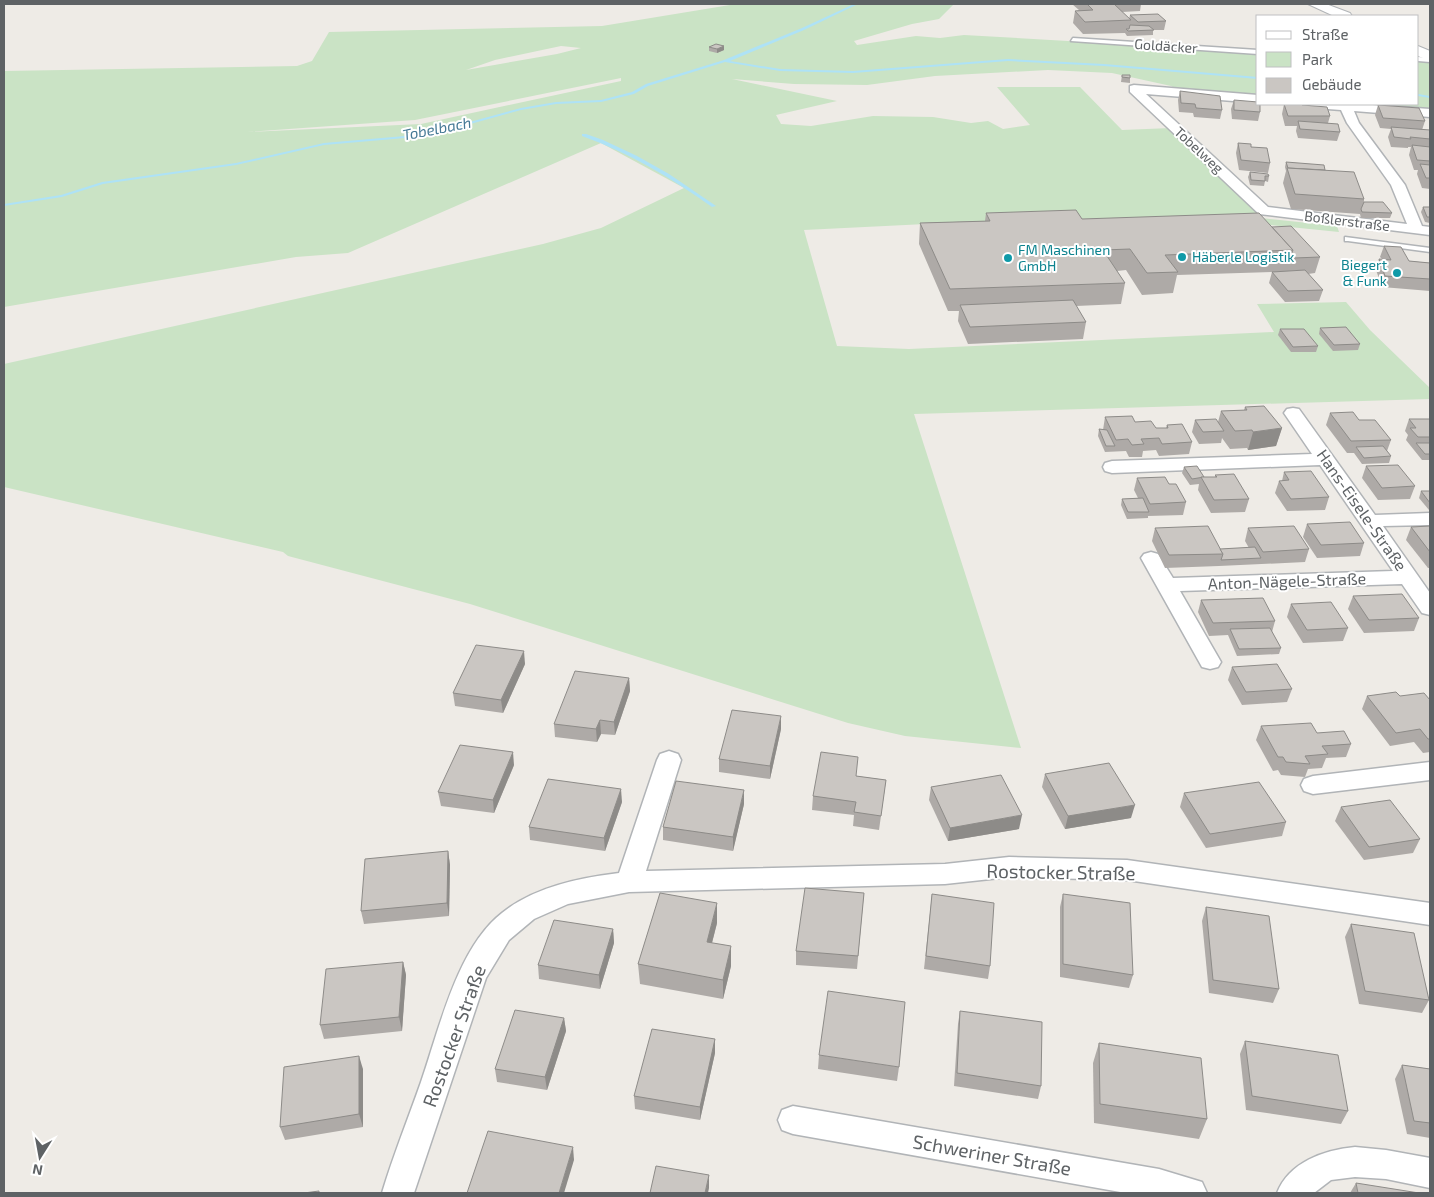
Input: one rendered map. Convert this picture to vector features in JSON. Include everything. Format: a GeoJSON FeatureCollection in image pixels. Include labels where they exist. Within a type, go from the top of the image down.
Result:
{"type":"FeatureCollection","features":[{"type":"Feature","properties":{"kind":"street"},"geometry":{"type":"LineString","coordinates":[[1314,4],[1342,15]]}},
{"type":"Feature","properties":{"kind":"street"},"geometry":{"type":"LineString","coordinates":[[1419,51],[1430,58]]}},
{"type":"Feature","properties":{"kind":"street","name":"Tobelweg"},"geometry":{"type":"LineString","coordinates":[[1256,99],[1134,89],[1264,211]]}},
{"type":"Feature","properties":{"kind":"street"},"geometry":{"type":"LineString","coordinates":[[1330,105],[1430,113]]}},
{"type":"Feature","properties":{"kind":"street"},"geometry":{"type":"LineString","coordinates":[[1346,106],[1353,123],[1398,185],[1416,229]]}},
{"type":"Feature","properties":{"kind":"street","name":"Boßlerstraße"},"geometry":{"type":"LineString","coordinates":[[1264,211],[1430,231]]}},
{"type":"Feature","properties":{"kind":"street","name":"Hans-Eisele-Straße"},"geometry":{"type":"LineString","coordinates":[[1293,413],[1430,608]]}},
{"type":"Feature","properties":{"kind":"street"},"geometry":{"type":"LineString","coordinates":[[1112,467],[1326,459]]}},
{"type":"Feature","properties":{"kind":"street"},"geometry":{"type":"LineString","coordinates":[[1369,521],[1430,519]]}},
{"type":"Feature","properties":{"kind":"street"},"geometry":{"type":"LineString","coordinates":[[1151,558],[1210,662]]}},
{"type":"Feature","properties":{"kind":"street","name":"Anton-Nägele-Straße"},"geometry":{"type":"LineString","coordinates":[[1166,585],[1408,577]]}},
{"type":"Feature","properties":{"kind":"street"},"geometry":{"type":"LineString","coordinates":[[629,882],[669,760]]}},
{"type":"Feature","properties":{"kind":"street"},"geometry":{"type":"LineString","coordinates":[[1313,785],[1430,771]]}},
{"type":"Feature","properties":{"kind":"street","name":"Rostocker Straße"},"geometry":{"type":"LineString","coordinates":[[398,1193],[472,977],[490,945],[512,921],[535,905],[584,888],[629,882],[945,874],[1009,867],[1127,870],[1430,914]]}},
{"type":"Feature","properties":{"kind":"street","name":"Schweriner Straße"},"geometry":{"type":"LineString","coordinates":[[793,1120],[1159,1184],[1191,1193]]}},
{"type":"Feature","properties":{"kind":"street"},"geometry":{"type":"LineString","coordinates":[[1293,1193],[1312,1174],[1340,1162],[1371,1163],[1430,1173]]}},
{"type":"Feature","properties":{"kind":"lane","name":"Goldäcker"},"geometry":{"type":"LineString","coordinates":[[1074,40],[1256,52]]}},
{"type":"Feature","properties":{"kind":"lane"},"geometry":{"type":"LineString","coordinates":[[1348,239],[1430,250]]}},
{"type":"Feature","properties":{"kind":"green space"},"geometry":{"type":"Polygon","coordinates":[[[736,4],[954,4],[939,19],[912,24],[854,41],[857,45],[916,36],[940,38],[964,35],[1256,52],[1256,97],[1181,91],[1171,86],[1112,73],[1048,70],[935,76],[867,85],[794,84],[732,79],[837,101],[776,115],[781,124],[811,126],[873,116],[933,117],[971,123],[988,121],[1003,129],[1030,125],[997,87],[1080,87],[1122,130],[1171,128],[1252,206],[1261,218],[1337,226],[1339,232],[1249,223],[946,223],[804,230],[837,346],[909,349],[1274,332],[1257,304],[1346,302],[1370,330],[1430,388],[1430,399],[914,414],[1021,748],[905,736],[848,723],[470,604],[288,556],[283,552],[4,487],[4,364],[543,244],[601,228],[684,188],[601,143],[348,253],[296,257],[4,307],[4,71],[297,66],[312,61],[329,32],[602,26],[736,4]],[[561,46],[495,60],[466,70],[557,54],[581,48],[561,46]],[[621,78],[415,120],[246,132],[421,124],[621,81],[621,78]]]}},
{"type":"Feature","properties":{"kind":"green space"},"geometry":{"type":"Polygon","coordinates":[[[1419,61],[1430,62],[1430,110],[1359,105],[1419,105],[1419,61]]]}},
{"type":"Feature","properties":{"kind":"building"},"geometry":{"type":"Polygon","coordinates":[[[1087,4],[1114,4],[1131,20],[1085,22],[1075,11],[1093,10],[1087,4]]]}},
{"type":"Feature","properties":{"kind":"building"},"geometry":{"type":"Polygon","coordinates":[[[1158,14],[1166,21],[1138,22],[1130,15],[1158,14]]]}},
{"type":"Feature","properties":{"kind":"building"},"geometry":{"type":"Polygon","coordinates":[[[1130,25],[1149,26],[1154,30],[1128,31],[1126,29],[1129,29],[1130,25]]]}},
{"type":"Feature","properties":{"kind":"building"},"geometry":{"type":"Polygon","coordinates":[[[716,44],[724,46],[717,49],[709,47],[716,44]]]}},
{"type":"Feature","properties":{"kind":"building"},"geometry":{"type":"Polygon","coordinates":[[[1122,75],[1130,75],[1130,78],[1122,77],[1122,75]]]}},
{"type":"Feature","properties":{"kind":"building"},"geometry":{"type":"Polygon","coordinates":[[[1180,91],[1220,96],[1222,110],[1196,108],[1195,104],[1181,103],[1180,91]]]}},
{"type":"Feature","properties":{"kind":"building"},"geometry":{"type":"Polygon","coordinates":[[[1234,100],[1256,102],[1256,105],[1260,105],[1260,112],[1234,110],[1234,100]]]}},
{"type":"Feature","properties":{"kind":"building"},"geometry":{"type":"Polygon","coordinates":[[[1284,105],[1327,107],[1330,116],[1288,116],[1284,105]]]}},
{"type":"Feature","properties":{"kind":"building"},"geometry":{"type":"Polygon","coordinates":[[[1378,105],[1419,108],[1425,121],[1383,118],[1378,105]]]}},
{"type":"Feature","properties":{"kind":"building"},"geometry":{"type":"Polygon","coordinates":[[[1298,121],[1338,124],[1340,132],[1300,129],[1298,121]]]}},
{"type":"Feature","properties":{"kind":"building"},"geometry":{"type":"Polygon","coordinates":[[[1391,127],[1430,130],[1430,139],[1394,137],[1391,127]]]}},
{"type":"Feature","properties":{"kind":"building"},"geometry":{"type":"Polygon","coordinates":[[[1238,143],[1251,144],[1251,147],[1267,148],[1270,163],[1241,160],[1238,143]]]}},
{"type":"Feature","properties":{"kind":"building"},"geometry":{"type":"Polygon","coordinates":[[[1412,145],[1430,147],[1430,161],[1417,160],[1412,145]]]}},
{"type":"Feature","properties":{"kind":"building"},"geometry":{"type":"Polygon","coordinates":[[[1286,162],[1324,165],[1325,170],[1288,168],[1286,162]]]}},
{"type":"Feature","properties":{"kind":"building"},"geometry":{"type":"Polygon","coordinates":[[[1420,164],[1430,165],[1430,178],[1426,178],[1420,164]]]}},
{"type":"Feature","properties":{"kind":"building"},"geometry":{"type":"Polygon","coordinates":[[[1287,168],[1354,172],[1364,199],[1295,194],[1287,168]]]}},
{"type":"Feature","properties":{"kind":"building"},"geometry":{"type":"Polygon","coordinates":[[[1250,172],[1268,174],[1269,176],[1265,176],[1265,181],[1251,180],[1250,172]]]}},
{"type":"Feature","properties":{"kind":"building"},"geometry":{"type":"Polygon","coordinates":[[[1364,202],[1383,202],[1392,213],[1362,212],[1361,209],[1364,202]]]}},
{"type":"Feature","properties":{"kind":"building"},"geometry":{"type":"Polygon","coordinates":[[[1423,207],[1430,207],[1430,217],[1427,217],[1423,207]]]}},
{"type":"Feature","properties":{"kind":"building"},"geometry":{"type":"Polygon","coordinates":[[[1076,210],[1082,219],[1259,213],[1293,250],[1165,255],[1178,272],[1147,273],[1130,249],[1103,250],[1125,283],[950,289],[920,223],[990,221],[986,213],[1076,210]]]}},
{"type":"Feature","properties":{"kind":"building"},"geometry":{"type":"Polygon","coordinates":[[[1291,226],[1320,257],[1294,258],[1291,255],[1293,250],[1272,227],[1291,226]]]}},
{"type":"Feature","properties":{"kind":"building"},"geometry":{"type":"Polygon","coordinates":[[[1384,246],[1401,247],[1409,261],[1430,263],[1430,279],[1385,276],[1379,259],[1391,260],[1384,246]]]}},
{"type":"Feature","properties":{"kind":"building"},"geometry":{"type":"Polygon","coordinates":[[[1305,270],[1323,290],[1288,291],[1272,272],[1305,270]]]}},
{"type":"Feature","properties":{"kind":"building"},"geometry":{"type":"Polygon","coordinates":[[[1073,300],[1086,322],[970,327],[960,305],[1073,300]]]}},
{"type":"Feature","properties":{"kind":"building"},"geometry":{"type":"Polygon","coordinates":[[[1346,327],[1360,344],[1334,345],[1320,328],[1346,327]]]}},
{"type":"Feature","properties":{"kind":"building"},"geometry":{"type":"Polygon","coordinates":[[[1280,329],[1304,329],[1318,346],[1293,347],[1280,329]]]}},
{"type":"Feature","properties":{"kind":"building"},"geometry":{"type":"Polygon","coordinates":[[[1264,406],[1282,428],[1253,432],[1252,430],[1235,431],[1221,411],[1247,410],[1245,407],[1264,406]]]}},
{"type":"Feature","properties":{"kind":"building"},"geometry":{"type":"Polygon","coordinates":[[[1353,412],[1359,420],[1375,420],[1391,440],[1351,441],[1330,413],[1353,412]]]}},
{"type":"Feature","properties":{"kind":"building"},"geometry":{"type":"Polygon","coordinates":[[[1132,416],[1135,422],[1151,421],[1156,428],[1168,428],[1167,425],[1182,424],[1192,442],[1162,444],[1159,438],[1141,439],[1144,444],[1132,445],[1128,439],[1116,440],[1105,417],[1132,416]]]}},
{"type":"Feature","properties":{"kind":"building"},"geometry":{"type":"Polygon","coordinates":[[[1216,419],[1224,431],[1203,432],[1195,420],[1216,419]]]}},
{"type":"Feature","properties":{"kind":"building"},"geometry":{"type":"Polygon","coordinates":[[[1409,419],[1430,419],[1430,437],[1418,437],[1410,428],[1416,428],[1409,419]]]}},
{"type":"Feature","properties":{"kind":"building"},"geometry":{"type":"Polygon","coordinates":[[[1099,429],[1107,430],[1115,446],[1106,446],[1099,429]]]}},
{"type":"Feature","properties":{"kind":"building"},"geometry":{"type":"Polygon","coordinates":[[[1416,443],[1430,443],[1430,454],[1425,454],[1416,443]]]}},
{"type":"Feature","properties":{"kind":"building"},"geometry":{"type":"Polygon","coordinates":[[[1383,446],[1391,456],[1364,458],[1356,447],[1383,446]]]}},
{"type":"Feature","properties":{"kind":"building"},"geometry":{"type":"Polygon","coordinates":[[[1398,465],[1415,486],[1382,488],[1366,466],[1398,465]]]}},
{"type":"Feature","properties":{"kind":"building"},"geometry":{"type":"Polygon","coordinates":[[[1197,466],[1204,477],[1192,479],[1184,467],[1197,466]]]}},
{"type":"Feature","properties":{"kind":"building"},"geometry":{"type":"Polygon","coordinates":[[[1311,471],[1329,497],[1291,499],[1279,481],[1289,480],[1284,472],[1311,471]]]}},
{"type":"Feature","properties":{"kind":"building"},"geometry":{"type":"Polygon","coordinates":[[[1234,474],[1249,499],[1214,500],[1201,477],[1217,477],[1215,475],[1234,474]]]}},
{"type":"Feature","properties":{"kind":"building"},"geometry":{"type":"Polygon","coordinates":[[[1165,477],[1169,484],[1176,484],[1186,502],[1150,504],[1137,478],[1165,477]]]}},
{"type":"Feature","properties":{"kind":"building"},"geometry":{"type":"Polygon","coordinates":[[[1421,491],[1430,491],[1430,503],[1421,491]]]}},
{"type":"Feature","properties":{"kind":"building"},"geometry":{"type":"Polygon","coordinates":[[[1143,498],[1149,512],[1128,512],[1122,499],[1143,498]]]}},
{"type":"Feature","properties":{"kind":"building"},"geometry":{"type":"Polygon","coordinates":[[[1350,522],[1364,543],[1321,545],[1307,524],[1350,522]]]}},
{"type":"Feature","properties":{"kind":"building"},"geometry":{"type":"Polygon","coordinates":[[[1208,526],[1223,554],[1169,555],[1155,528],[1208,526]]]}},
{"type":"Feature","properties":{"kind":"building"},"geometry":{"type":"Polygon","coordinates":[[[1294,526],[1309,549],[1263,552],[1248,528],[1294,526]]]}},
{"type":"Feature","properties":{"kind":"building"},"geometry":{"type":"Polygon","coordinates":[[[1430,526],[1430,552],[1411,527],[1430,526]]]}},
{"type":"Feature","properties":{"kind":"building"},"geometry":{"type":"Polygon","coordinates":[[[1255,547],[1261,558],[1221,560],[1223,554],[1220,549],[1255,547]]]}},
{"type":"Feature","properties":{"kind":"building"},"geometry":{"type":"Polygon","coordinates":[[[1402,594],[1419,618],[1369,620],[1353,596],[1402,594]]]}},
{"type":"Feature","properties":{"kind":"building"},"geometry":{"type":"Polygon","coordinates":[[[1263,598],[1275,621],[1213,623],[1201,600],[1263,598]]]}},
{"type":"Feature","properties":{"kind":"building"},"geometry":{"type":"Polygon","coordinates":[[[1331,602],[1348,628],[1307,630],[1291,604],[1331,602]]]}},
{"type":"Feature","properties":{"kind":"building"},"geometry":{"type":"Polygon","coordinates":[[[1270,628],[1281,648],[1239,649],[1230,629],[1270,628]]]}},
{"type":"Feature","properties":{"kind":"building"},"geometry":{"type":"Polygon","coordinates":[[[476,645],[524,651],[501,700],[453,693],[476,645]]]}},
{"type":"Feature","properties":{"kind":"building"},"geometry":{"type":"Polygon","coordinates":[[[1277,664],[1292,689],[1246,692],[1232,667],[1277,664]]]}},
{"type":"Feature","properties":{"kind":"building"},"geometry":{"type":"Polygon","coordinates":[[[575,671],[629,678],[614,722],[600,720],[596,729],[554,724],[575,671]]]}},
{"type":"Feature","properties":{"kind":"building"},"geometry":{"type":"Polygon","coordinates":[[[1396,692],[1400,696],[1424,693],[1430,700],[1430,739],[1420,729],[1396,733],[1367,696],[1396,692]]]}},
{"type":"Feature","properties":{"kind":"building"},"geometry":{"type":"Polygon","coordinates":[[[732,710],[781,716],[770,766],[719,759],[732,710]]]}},
{"type":"Feature","properties":{"kind":"building"},"geometry":{"type":"Polygon","coordinates":[[[1311,723],[1317,733],[1344,731],[1351,744],[1322,746],[1328,754],[1305,756],[1310,764],[1286,762],[1283,757],[1278,757],[1261,726],[1311,723]]]}},
{"type":"Feature","properties":{"kind":"building"},"geometry":{"type":"Polygon","coordinates":[[[460,745],[513,752],[493,800],[438,792],[460,745]]]}},
{"type":"Feature","properties":{"kind":"building"},"geometry":{"type":"Polygon","coordinates":[[[821,752],[858,757],[856,776],[886,780],[881,816],[854,812],[856,802],[813,796],[821,752]]]}},
{"type":"Feature","properties":{"kind":"building"},"geometry":{"type":"Polygon","coordinates":[[[1109,763],[1135,805],[1068,816],[1045,774],[1109,763]]]}},
{"type":"Feature","properties":{"kind":"building"},"geometry":{"type":"Polygon","coordinates":[[[1001,775],[1022,815],[950,828],[931,787],[1001,775]]]}},
{"type":"Feature","properties":{"kind":"building"},"geometry":{"type":"Polygon","coordinates":[[[548,779],[621,789],[604,838],[529,827],[548,779]]]}},
{"type":"Feature","properties":{"kind":"building"},"geometry":{"type":"Polygon","coordinates":[[[676,781],[744,790],[733,837],[663,827],[676,781]]]}},
{"type":"Feature","properties":{"kind":"building"},"geometry":{"type":"Polygon","coordinates":[[[1259,782],[1286,822],[1210,834],[1184,793],[1259,782]]]}},
{"type":"Feature","properties":{"kind":"building"},"geometry":{"type":"Polygon","coordinates":[[[1390,800],[1420,839],[1369,847],[1341,807],[1390,800]]]}},
{"type":"Feature","properties":{"kind":"building"},"geometry":{"type":"Polygon","coordinates":[[[448,851],[447,903],[361,911],[365,859],[448,851]]]}},
{"type":"Feature","properties":{"kind":"building"},"geometry":{"type":"Polygon","coordinates":[[[805,888],[864,893],[858,956],[796,951],[805,888]]]}},
{"type":"Feature","properties":{"kind":"building"},"geometry":{"type":"Polygon","coordinates":[[[660,893],[717,903],[707,942],[731,946],[723,980],[638,964],[660,893]]]}},
{"type":"Feature","properties":{"kind":"building"},"geometry":{"type":"Polygon","coordinates":[[[932,894],[994,903],[990,966],[926,956],[932,894]]]}},
{"type":"Feature","properties":{"kind":"building"},"geometry":{"type":"Polygon","coordinates":[[[1063,894],[1130,903],[1133,975],[1063,964],[1063,894]]]}},
{"type":"Feature","properties":{"kind":"building"},"geometry":{"type":"Polygon","coordinates":[[[1206,907],[1269,916],[1279,989],[1213,980],[1206,907]]]}},
{"type":"Feature","properties":{"kind":"building"},"geometry":{"type":"Polygon","coordinates":[[[554,920],[613,929],[599,975],[538,965],[554,920]]]}},
{"type":"Feature","properties":{"kind":"building"},"geometry":{"type":"Polygon","coordinates":[[[1351,924],[1414,933],[1429,1000],[1365,991],[1351,924]]]}},
{"type":"Feature","properties":{"kind":"building"},"geometry":{"type":"Polygon","coordinates":[[[403,962],[399,1017],[320,1025],[326,969],[403,962]]]}},
{"type":"Feature","properties":{"kind":"building"},"geometry":{"type":"Polygon","coordinates":[[[828,991],[905,1002],[899,1067],[819,1055],[828,991]]]}},
{"type":"Feature","properties":{"kind":"building"},"geometry":{"type":"Polygon","coordinates":[[[515,1010],[564,1018],[545,1077],[495,1069],[515,1010]]]}},
{"type":"Feature","properties":{"kind":"building"},"geometry":{"type":"Polygon","coordinates":[[[960,1011],[1042,1022],[1041,1086],[957,1073],[960,1011]]]}},
{"type":"Feature","properties":{"kind":"building"},"geometry":{"type":"Polygon","coordinates":[[[652,1029],[715,1039],[700,1107],[634,1096],[652,1029]]]}},
{"type":"Feature","properties":{"kind":"building"},"geometry":{"type":"Polygon","coordinates":[[[1245,1041],[1338,1055],[1348,1111],[1252,1096],[1245,1041]]]}},
{"type":"Feature","properties":{"kind":"building"},"geometry":{"type":"Polygon","coordinates":[[[1099,1043],[1201,1058],[1207,1119],[1100,1104],[1099,1043]]]}},
{"type":"Feature","properties":{"kind":"building"},"geometry":{"type":"Polygon","coordinates":[[[359,1056],[359,1114],[280,1127],[284,1067],[359,1056]]]}},
{"type":"Feature","properties":{"kind":"building"},"geometry":{"type":"Polygon","coordinates":[[[1402,1065],[1430,1069],[1430,1123],[1414,1121],[1402,1065]]]}},
{"type":"Feature","properties":{"kind":"building"},"geometry":{"type":"Polygon","coordinates":[[[488,1131],[573,1147],[559,1193],[467,1193],[488,1131]]]}},
{"type":"Feature","properties":{"kind":"building"},"geometry":{"type":"Polygon","coordinates":[[[656,1166],[709,1175],[705,1193],[650,1193],[656,1166]]]}},
{"type":"Feature","properties":{"kind":"building"},"geometry":{"type":"Polygon","coordinates":[[[1356,1183],[1419,1193],[1358,1193],[1356,1183]]]}},
{"type":"Feature","properties":{"kind":"waterway","name":"Tobelbach"},"geometry":{"type":"LineString","coordinates":[[725,61],[803,29],[856,4]]}},
{"type":"Feature","properties":{"kind":"waterway"},"geometry":{"type":"LineString","coordinates":[[725,61],[780,70],[853,72],[1008,60],[1104,65],[1256,78]]}},
{"type":"Feature","properties":{"kind":"waterway","name":"Tobelbach"},"geometry":{"type":"LineString","coordinates":[[4,205],[62,196],[102,183],[236,164],[324,144],[405,137],[456,127],[521,109],[556,103],[601,101],[633,93],[647,85],[725,61]]}},
{"type":"Feature","properties":{"kind":"waterway"},"geometry":{"type":"LineString","coordinates":[[1419,95],[1430,97]]}},
{"type":"Feature","properties":{"kind":"waterway"},"geometry":{"type":"LineString","coordinates":[[584,135],[602,141],[652,166],[714,206]]}},
{"type":"Feature","properties":{"kind":"place","name":"Häberle Logistik"},"geometry":{"type":"Point","coordinates":[1182,257]}},
{"type":"Feature","properties":{"kind":"place","name":"FM Maschinen GmbH"},"geometry":{"type":"Point","coordinates":[1008,258]}},
{"type":"Feature","properties":{"kind":"place","name":"Biegert & Funk"},"geometry":{"type":"Point","coordinates":[1397,273]}}]}
